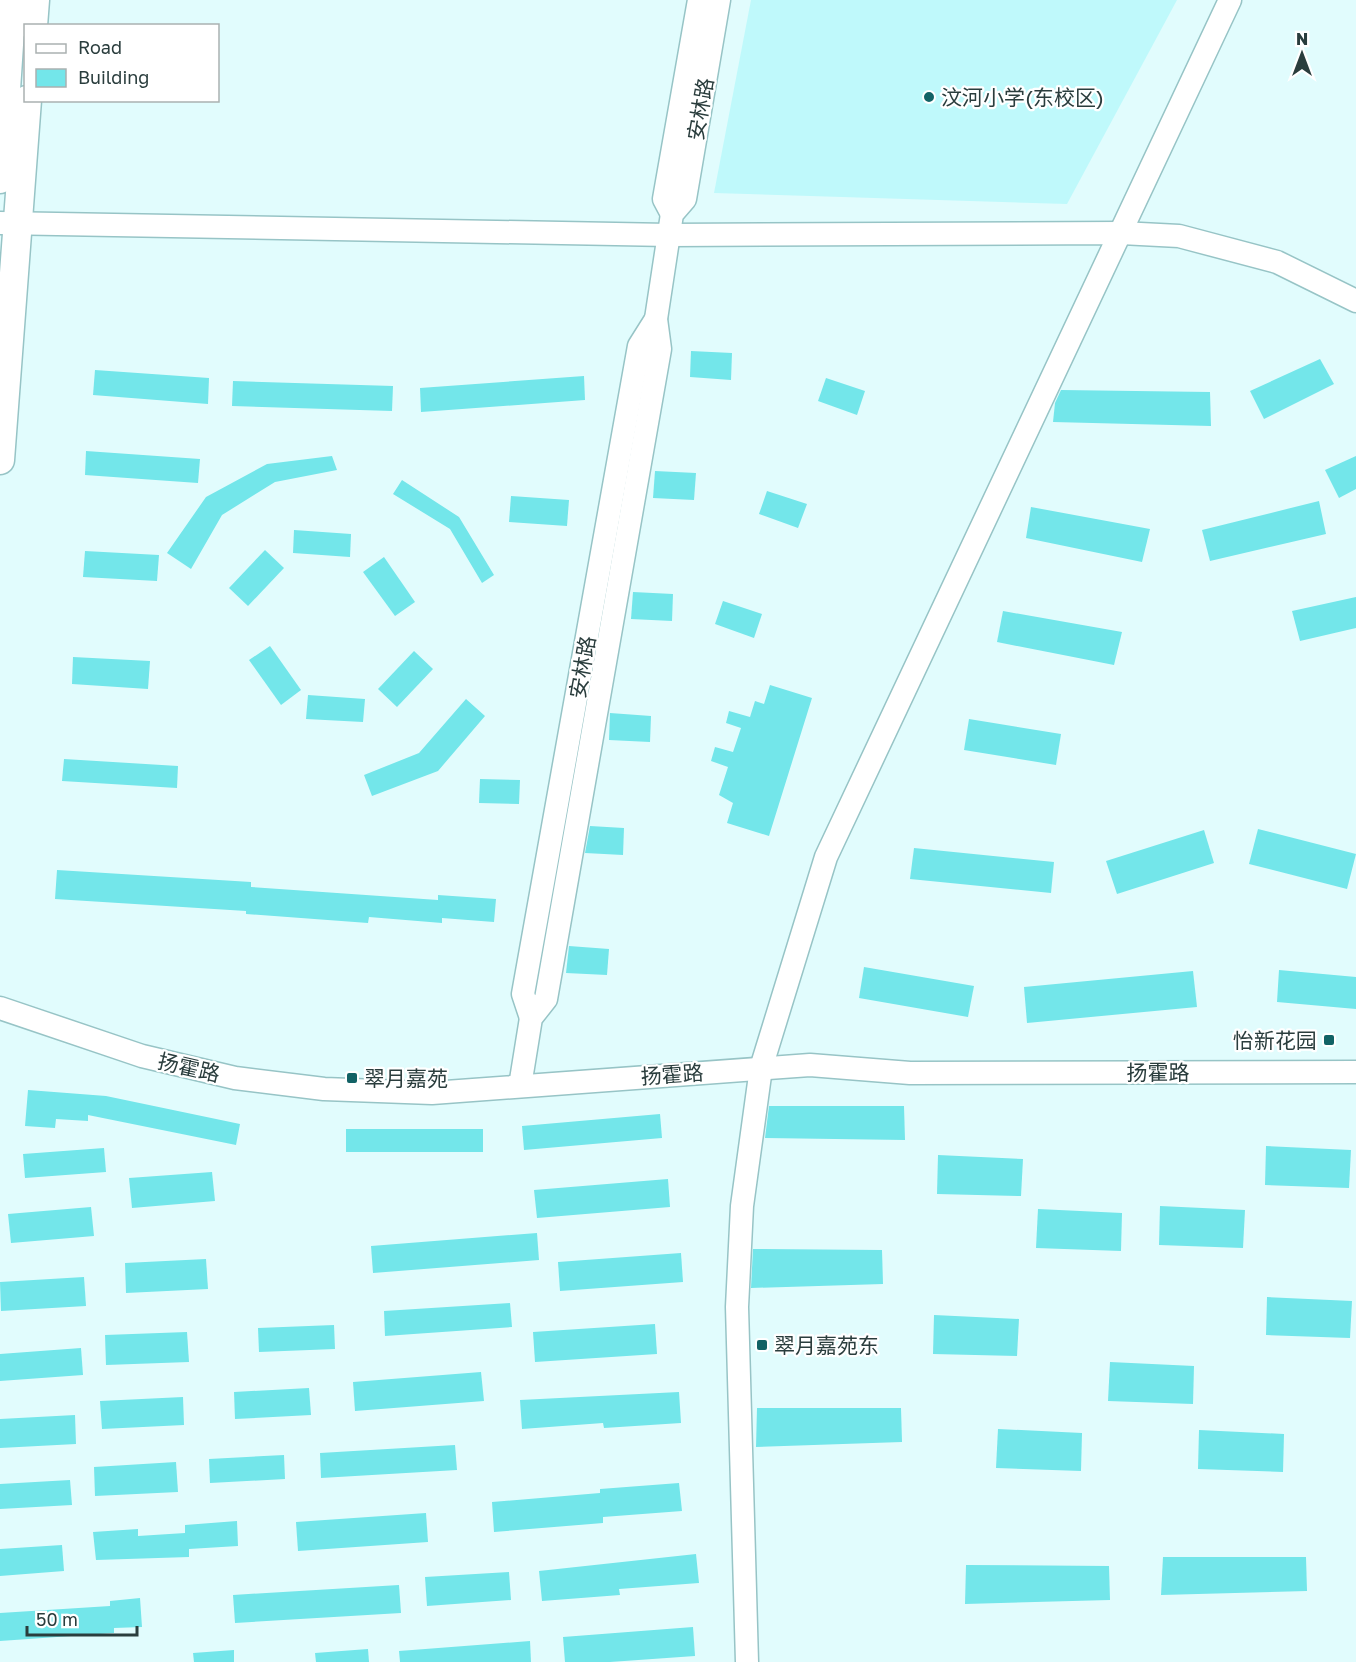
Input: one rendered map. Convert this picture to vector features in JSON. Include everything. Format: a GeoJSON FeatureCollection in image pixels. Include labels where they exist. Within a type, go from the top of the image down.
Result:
{"type":"FeatureCollection","features":[{"type":"Feature","properties":{"kind":"main road"},"geometry":{"type":"LineString","coordinates":[[0,178],[12,0]]}},
{"type":"Feature","properties":{"kind":"main road"},"geometry":{"type":"LineString","coordinates":[[33,24],[35,0]]}},
{"type":"Feature","properties":{"kind":"main road"},"geometry":{"type":"LineString","coordinates":[[0,460],[9,223],[27,102]]}},
{"type":"Feature","properties":{"kind":"street","name":"安林路"},"geometry":{"type":"LineString","coordinates":[[519,1086],[531,1018],[524,994],[597,641],[639,346],[657,319],[670,224],[664,199],[699,0]]}},
{"type":"Feature","properties":{"kind":"street","name":"安林路"},"geometry":{"type":"LineString","coordinates":[[670,224],[685,199],[719,0]]}},
{"type":"Feature","properties":{"kind":"street"},"geometry":{"type":"LineString","coordinates":[[747,1662],[737,1307],[742,1206],[761,1068],[826,857],[1230,0]]}},
{"type":"Feature","properties":{"kind":"street"},"geometry":{"type":"LineString","coordinates":[[9,223],[670,224],[1179,236],[1277,262],[1356,301]]}},
{"type":"Feature","properties":{"kind":"street","name":"扬霍路"},"geometry":{"type":"LineString","coordinates":[[0,1008],[141,1056],[235,1078],[324,1089],[432,1093],[810,1065],[910,1073],[1356,1072]]}},
{"type":"Feature","properties":{"kind":"shaded area","name":"汶河小学(东校区)"},"geometry":{"type":"Polygon","coordinates":[[[751,0],[1177,0],[1067,204],[714,193],[751,0]]]}},
{"type":"Feature","properties":{"kind":"building"},"geometry":{"type":"Polygon","coordinates":[[[691,351],[732,353],[731,380],[690,377],[691,351]]]}},
{"type":"Feature","properties":{"kind":"building"},"geometry":{"type":"Polygon","coordinates":[[[1320,359],[1334,384],[1264,419],[1250,391],[1320,359]]]}},
{"type":"Feature","properties":{"kind":"building"},"geometry":{"type":"Polygon","coordinates":[[[95,370],[209,378],[208,404],[93,395],[95,370]]]}},
{"type":"Feature","properties":{"kind":"building"},"geometry":{"type":"Polygon","coordinates":[[[584,376],[585,400],[421,412],[420,388],[584,376]]]}},
{"type":"Feature","properties":{"kind":"building"},"geometry":{"type":"Polygon","coordinates":[[[826,378],[865,391],[857,415],[818,401],[826,378]]]}},
{"type":"Feature","properties":{"kind":"building"},"geometry":{"type":"Polygon","coordinates":[[[233,381],[393,386],[392,411],[232,406],[233,381]]]}},
{"type":"Feature","properties":{"kind":"building"},"geometry":{"type":"Polygon","coordinates":[[[1061,390],[1210,392],[1211,426],[1053,422],[1055,403],[1061,390]]]}},
{"type":"Feature","properties":{"kind":"building"},"geometry":{"type":"Polygon","coordinates":[[[86,451],[200,459],[198,483],[85,475],[86,451]]]}},
{"type":"Feature","properties":{"kind":"building"},"geometry":{"type":"Polygon","coordinates":[[[332,456],[337,470],[275,482],[222,515],[191,569],[167,553],[206,497],[267,464],[332,456]]]}},
{"type":"Feature","properties":{"kind":"building"},"geometry":{"type":"Polygon","coordinates":[[[1356,456],[1356,489],[1339,498],[1325,470],[1356,456]]]}},
{"type":"Feature","properties":{"kind":"building"},"geometry":{"type":"Polygon","coordinates":[[[655,471],[696,473],[694,500],[653,498],[655,471]]]}},
{"type":"Feature","properties":{"kind":"building"},"geometry":{"type":"Polygon","coordinates":[[[402,480],[459,517],[494,575],[482,583],[450,529],[393,494],[402,480]]]}},
{"type":"Feature","properties":{"kind":"building"},"geometry":{"type":"Polygon","coordinates":[[[767,491],[807,504],[798,528],[759,514],[767,491]]]}},
{"type":"Feature","properties":{"kind":"building"},"geometry":{"type":"Polygon","coordinates":[[[511,496],[569,500],[567,526],[509,522],[511,496]]]}},
{"type":"Feature","properties":{"kind":"building"},"geometry":{"type":"Polygon","coordinates":[[[1319,501],[1326,534],[1210,561],[1202,530],[1319,501]]]}},
{"type":"Feature","properties":{"kind":"building"},"geometry":{"type":"Polygon","coordinates":[[[1031,507],[1150,529],[1142,562],[1026,538],[1031,507]]]}},
{"type":"Feature","properties":{"kind":"building"},"geometry":{"type":"Polygon","coordinates":[[[294,530],[351,534],[350,557],[293,553],[294,530]]]}},
{"type":"Feature","properties":{"kind":"building"},"geometry":{"type":"Polygon","coordinates":[[[265,550],[284,568],[248,606],[229,588],[265,550]]]}},
{"type":"Feature","properties":{"kind":"building"},"geometry":{"type":"Polygon","coordinates":[[[85,551],[159,555],[157,581],[83,577],[85,551]]]}},
{"type":"Feature","properties":{"kind":"building"},"geometry":{"type":"Polygon","coordinates":[[[384,557],[415,602],[395,616],[363,572],[384,557]]]}},
{"type":"Feature","properties":{"kind":"building"},"geometry":{"type":"Polygon","coordinates":[[[633,592],[673,594],[672,621],[631,619],[633,592]]]}},
{"type":"Feature","properties":{"kind":"building"},"geometry":{"type":"Polygon","coordinates":[[[1356,597],[1356,628],[1300,641],[1292,611],[1356,597]]]}},
{"type":"Feature","properties":{"kind":"building"},"geometry":{"type":"Polygon","coordinates":[[[723,601],[762,614],[754,638],[715,624],[723,601]]]}},
{"type":"Feature","properties":{"kind":"building"},"geometry":{"type":"Polygon","coordinates":[[[1003,611],[1122,632],[1114,665],[997,642],[1003,611]]]}},
{"type":"Feature","properties":{"kind":"building"},"geometry":{"type":"Polygon","coordinates":[[[270,646],[301,690],[281,705],[249,660],[270,646]]]}},
{"type":"Feature","properties":{"kind":"building"},"geometry":{"type":"Polygon","coordinates":[[[414,651],[433,669],[397,707],[378,689],[414,651]]]}},
{"type":"Feature","properties":{"kind":"building"},"geometry":{"type":"Polygon","coordinates":[[[73,657],[150,661],[148,689],[72,684],[73,657]]]}},
{"type":"Feature","properties":{"kind":"building"},"geometry":{"type":"Polygon","coordinates":[[[770,685],[812,698],[769,836],[727,823],[733,803],[719,795],[728,767],[711,761],[715,747],[733,752],[741,728],[726,723],[729,711],[750,717],[755,701],[764,704],[770,685]]]}},
{"type":"Feature","properties":{"kind":"building"},"geometry":{"type":"Polygon","coordinates":[[[308,695],[365,699],[363,722],[306,719],[308,695]]]}},
{"type":"Feature","properties":{"kind":"building"},"geometry":{"type":"Polygon","coordinates":[[[466,699],[485,716],[438,771],[372,796],[364,775],[419,753],[466,699]]]}},
{"type":"Feature","properties":{"kind":"building"},"geometry":{"type":"Polygon","coordinates":[[[610,713],[651,716],[650,742],[609,740],[610,713]]]}},
{"type":"Feature","properties":{"kind":"building"},"geometry":{"type":"Polygon","coordinates":[[[969,719],[1061,734],[1056,765],[964,750],[969,719]]]}},
{"type":"Feature","properties":{"kind":"building"},"geometry":{"type":"Polygon","coordinates":[[[64,759],[178,766],[177,788],[62,781],[64,759]]]}},
{"type":"Feature","properties":{"kind":"building"},"geometry":{"type":"Polygon","coordinates":[[[480,779],[520,780],[519,804],[479,803],[480,779]]]}},
{"type":"Feature","properties":{"kind":"building"},"geometry":{"type":"Polygon","coordinates":[[[590,826],[624,828],[623,855],[585,853],[590,826]]]}},
{"type":"Feature","properties":{"kind":"building"},"geometry":{"type":"Polygon","coordinates":[[[1258,829],[1356,854],[1347,889],[1249,864],[1258,829]]]}},
{"type":"Feature","properties":{"kind":"building"},"geometry":{"type":"Polygon","coordinates":[[[1204,830],[1214,863],[1117,894],[1106,861],[1204,830]]]}},
{"type":"Feature","properties":{"kind":"building"},"geometry":{"type":"Polygon","coordinates":[[[914,848],[1054,862],[1051,893],[910,879],[914,848]]]}},
{"type":"Feature","properties":{"kind":"building"},"geometry":{"type":"Polygon","coordinates":[[[57,870],[251,882],[251,887],[438,900],[438,895],[496,899],[494,922],[442,918],[442,923],[369,917],[368,923],[246,914],[246,911],[55,899],[57,870]]]}},
{"type":"Feature","properties":{"kind":"building"},"geometry":{"type":"Polygon","coordinates":[[[569,946],[609,949],[607,975],[566,973],[569,946]]]}},
{"type":"Feature","properties":{"kind":"building"},"geometry":{"type":"Polygon","coordinates":[[[864,967],[974,986],[968,1017],[859,998],[864,967]]]}},
{"type":"Feature","properties":{"kind":"building"},"geometry":{"type":"Polygon","coordinates":[[[1279,970],[1356,977],[1356,1009],[1277,1002],[1279,970]]]}},
{"type":"Feature","properties":{"kind":"building"},"geometry":{"type":"Polygon","coordinates":[[[1193,971],[1197,1007],[1027,1023],[1024,987],[1193,971]]]}},
{"type":"Feature","properties":{"kind":"building"},"geometry":{"type":"Polygon","coordinates":[[[28,1090],[106,1096],[240,1124],[236,1145],[88,1115],[88,1121],[56,1119],[55,1128],[25,1126],[28,1090]]]}},
{"type":"Feature","properties":{"kind":"building"},"geometry":{"type":"Polygon","coordinates":[[[769,1106],[904,1106],[905,1140],[765,1138],[769,1106]]]}},
{"type":"Feature","properties":{"kind":"building"},"geometry":{"type":"Polygon","coordinates":[[[660,1114],[662,1138],[524,1150],[522,1126],[660,1114]]]}},
{"type":"Feature","properties":{"kind":"building"},"geometry":{"type":"Polygon","coordinates":[[[346,1129],[483,1129],[483,1152],[346,1152],[346,1129]]]}},
{"type":"Feature","properties":{"kind":"building"},"geometry":{"type":"Polygon","coordinates":[[[1266,1146],[1351,1150],[1349,1188],[1265,1185],[1266,1146]]]}},
{"type":"Feature","properties":{"kind":"building"},"geometry":{"type":"Polygon","coordinates":[[[104,1148],[106,1172],[25,1178],[23,1154],[104,1148]]]}},
{"type":"Feature","properties":{"kind":"building"},"geometry":{"type":"Polygon","coordinates":[[[938,1155],[1023,1159],[1021,1196],[937,1194],[938,1155]]]}},
{"type":"Feature","properties":{"kind":"building"},"geometry":{"type":"Polygon","coordinates":[[[212,1172],[215,1201],[132,1208],[129,1178],[212,1172]]]}},
{"type":"Feature","properties":{"kind":"building"},"geometry":{"type":"Polygon","coordinates":[[[668,1179],[670,1207],[537,1218],[534,1190],[668,1179]]]}},
{"type":"Feature","properties":{"kind":"building"},"geometry":{"type":"Polygon","coordinates":[[[1160,1206],[1245,1210],[1243,1248],[1159,1245],[1160,1206]]]}},
{"type":"Feature","properties":{"kind":"building"},"geometry":{"type":"Polygon","coordinates":[[[91,1207],[94,1236],[11,1243],[8,1214],[91,1207]]]}},
{"type":"Feature","properties":{"kind":"building"},"geometry":{"type":"Polygon","coordinates":[[[1038,1209],[1122,1213],[1121,1251],[1036,1248],[1038,1209]]]}},
{"type":"Feature","properties":{"kind":"building"},"geometry":{"type":"Polygon","coordinates":[[[537,1233],[539,1260],[373,1273],[371,1246],[537,1233]]]}},
{"type":"Feature","properties":{"kind":"building"},"geometry":{"type":"Polygon","coordinates":[[[753,1249],[882,1250],[883,1284],[751,1288],[753,1249]]]}},
{"type":"Feature","properties":{"kind":"building"},"geometry":{"type":"Polygon","coordinates":[[[681,1253],[683,1282],[560,1291],[558,1262],[681,1253]]]}},
{"type":"Feature","properties":{"kind":"building"},"geometry":{"type":"Polygon","coordinates":[[[206,1259],[208,1289],[126,1293],[125,1263],[206,1259]]]}},
{"type":"Feature","properties":{"kind":"building"},"geometry":{"type":"Polygon","coordinates":[[[84,1277],[86,1306],[1,1311],[0,1282],[84,1277]]]}},
{"type":"Feature","properties":{"kind":"building"},"geometry":{"type":"Polygon","coordinates":[[[1267,1297],[1352,1301],[1350,1338],[1266,1335],[1267,1297]]]}},
{"type":"Feature","properties":{"kind":"building"},"geometry":{"type":"Polygon","coordinates":[[[510,1303],[512,1327],[385,1336],[384,1311],[510,1303]]]}},
{"type":"Feature","properties":{"kind":"building"},"geometry":{"type":"Polygon","coordinates":[[[934,1315],[1019,1319],[1017,1356],[933,1354],[934,1315]]]}},
{"type":"Feature","properties":{"kind":"building"},"geometry":{"type":"Polygon","coordinates":[[[655,1324],[657,1354],[535,1362],[533,1332],[655,1324]]]}},
{"type":"Feature","properties":{"kind":"building"},"geometry":{"type":"Polygon","coordinates":[[[334,1325],[335,1349],[259,1352],[258,1328],[334,1325]]]}},
{"type":"Feature","properties":{"kind":"building"},"geometry":{"type":"Polygon","coordinates":[[[187,1332],[189,1362],[106,1365],[105,1335],[187,1332]]]}},
{"type":"Feature","properties":{"kind":"building"},"geometry":{"type":"Polygon","coordinates":[[[81,1348],[83,1375],[0,1381],[0,1354],[81,1348]]]}},
{"type":"Feature","properties":{"kind":"building"},"geometry":{"type":"Polygon","coordinates":[[[1110,1362],[1194,1366],[1193,1404],[1108,1401],[1110,1362]]]}},
{"type":"Feature","properties":{"kind":"building"},"geometry":{"type":"Polygon","coordinates":[[[481,1372],[484,1401],[355,1411],[353,1382],[481,1372]]]}},
{"type":"Feature","properties":{"kind":"building"},"geometry":{"type":"Polygon","coordinates":[[[309,1388],[311,1415],[235,1419],[234,1392],[309,1388]]]}},
{"type":"Feature","properties":{"kind":"building"},"geometry":{"type":"Polygon","coordinates":[[[679,1392],[681,1423],[604,1428],[603,1423],[522,1429],[520,1400],[679,1392]]]}},
{"type":"Feature","properties":{"kind":"building"},"geometry":{"type":"Polygon","coordinates":[[[183,1397],[184,1425],[102,1429],[100,1401],[183,1397]]]}},
{"type":"Feature","properties":{"kind":"building"},"geometry":{"type":"Polygon","coordinates":[[[757,1408],[901,1408],[902,1442],[756,1447],[757,1408]]]}},
{"type":"Feature","properties":{"kind":"building"},"geometry":{"type":"Polygon","coordinates":[[[75,1415],[76,1444],[0,1448],[0,1419],[75,1415]]]}},
{"type":"Feature","properties":{"kind":"building"},"geometry":{"type":"Polygon","coordinates":[[[998,1429],[1082,1433],[1081,1471],[996,1468],[998,1429]]]}},
{"type":"Feature","properties":{"kind":"building"},"geometry":{"type":"Polygon","coordinates":[[[1199,1430],[1284,1434],[1283,1472],[1198,1469],[1199,1430]]]}},
{"type":"Feature","properties":{"kind":"building"},"geometry":{"type":"Polygon","coordinates":[[[455,1445],[457,1470],[321,1478],[320,1453],[455,1445]]]}},
{"type":"Feature","properties":{"kind":"building"},"geometry":{"type":"Polygon","coordinates":[[[284,1455],[285,1479],[210,1483],[209,1459],[284,1455]]]}},
{"type":"Feature","properties":{"kind":"building"},"geometry":{"type":"Polygon","coordinates":[[[176,1462],[178,1492],[95,1496],[94,1467],[176,1462]]]}},
{"type":"Feature","properties":{"kind":"building"},"geometry":{"type":"Polygon","coordinates":[[[70,1480],[72,1505],[0,1509],[0,1484],[70,1480]]]}},
{"type":"Feature","properties":{"kind":"building"},"geometry":{"type":"Polygon","coordinates":[[[679,1483],[682,1511],[603,1517],[603,1523],[494,1532],[492,1502],[600,1493],[600,1489],[679,1483]]]}},
{"type":"Feature","properties":{"kind":"building"},"geometry":{"type":"Polygon","coordinates":[[[426,1513],[428,1542],[298,1551],[296,1522],[426,1513]]]}},
{"type":"Feature","properties":{"kind":"building"},"geometry":{"type":"Polygon","coordinates":[[[237,1521],[238,1546],[189,1549],[189,1557],[96,1560],[93,1532],[138,1529],[138,1536],[185,1533],[185,1525],[237,1521]]]}},
{"type":"Feature","properties":{"kind":"building"},"geometry":{"type":"Polygon","coordinates":[[[62,1545],[64,1571],[0,1576],[0,1549],[62,1545]]]}},
{"type":"Feature","properties":{"kind":"building"},"geometry":{"type":"Polygon","coordinates":[[[696,1554],[699,1583],[619,1589],[620,1595],[542,1601],[539,1571],[696,1554]]]}},
{"type":"Feature","properties":{"kind":"building"},"geometry":{"type":"Polygon","coordinates":[[[1163,1557],[1306,1557],[1307,1591],[1161,1595],[1163,1557]]]}},
{"type":"Feature","properties":{"kind":"building"},"geometry":{"type":"Polygon","coordinates":[[[966,1565],[1109,1566],[1110,1600],[965,1604],[966,1565]]]}},
{"type":"Feature","properties":{"kind":"building"},"geometry":{"type":"Polygon","coordinates":[[[509,1572],[511,1600],[427,1606],[425,1577],[509,1572]]]}},
{"type":"Feature","properties":{"kind":"building"},"geometry":{"type":"Polygon","coordinates":[[[399,1585],[401,1613],[235,1623],[233,1595],[399,1585]]]}},
{"type":"Feature","properties":{"kind":"building"},"geometry":{"type":"Polygon","coordinates":[[[140,1598],[142,1627],[114,1628],[114,1633],[0,1641],[0,1613],[110,1606],[110,1601],[140,1598]]]}},
{"type":"Feature","properties":{"kind":"building"},"geometry":{"type":"Polygon","coordinates":[[[693,1627],[695,1656],[610,1662],[565,1662],[563,1637],[693,1627]]]}},
{"type":"Feature","properties":{"kind":"building"},"geometry":{"type":"Polygon","coordinates":[[[530,1641],[531,1662],[400,1662],[399,1651],[530,1641]]]}},
{"type":"Feature","properties":{"kind":"building"},"geometry":{"type":"Polygon","coordinates":[[[368,1649],[369,1662],[316,1662],[315,1653],[368,1649]]]}},
{"type":"Feature","properties":{"kind":"building"},"geometry":{"type":"Polygon","coordinates":[[[234,1650],[234,1662],[194,1662],[193,1653],[234,1650]]]}},
{"type":"Feature","properties":{"kind":"place","name":"汶河小学(东校区)"},"geometry":{"type":"Point","coordinates":[929,97]}},
{"type":"Feature","properties":{"kind":"place","name":"怡新花园"},"geometry":{"type":"Point","coordinates":[1329,1040]}},
{"type":"Feature","properties":{"kind":"place","name":"翠月嘉苑"},"geometry":{"type":"Point","coordinates":[352,1078]}},
{"type":"Feature","properties":{"kind":"place","name":"翠月嘉苑东"},"geometry":{"type":"Point","coordinates":[762,1345]}}]}
